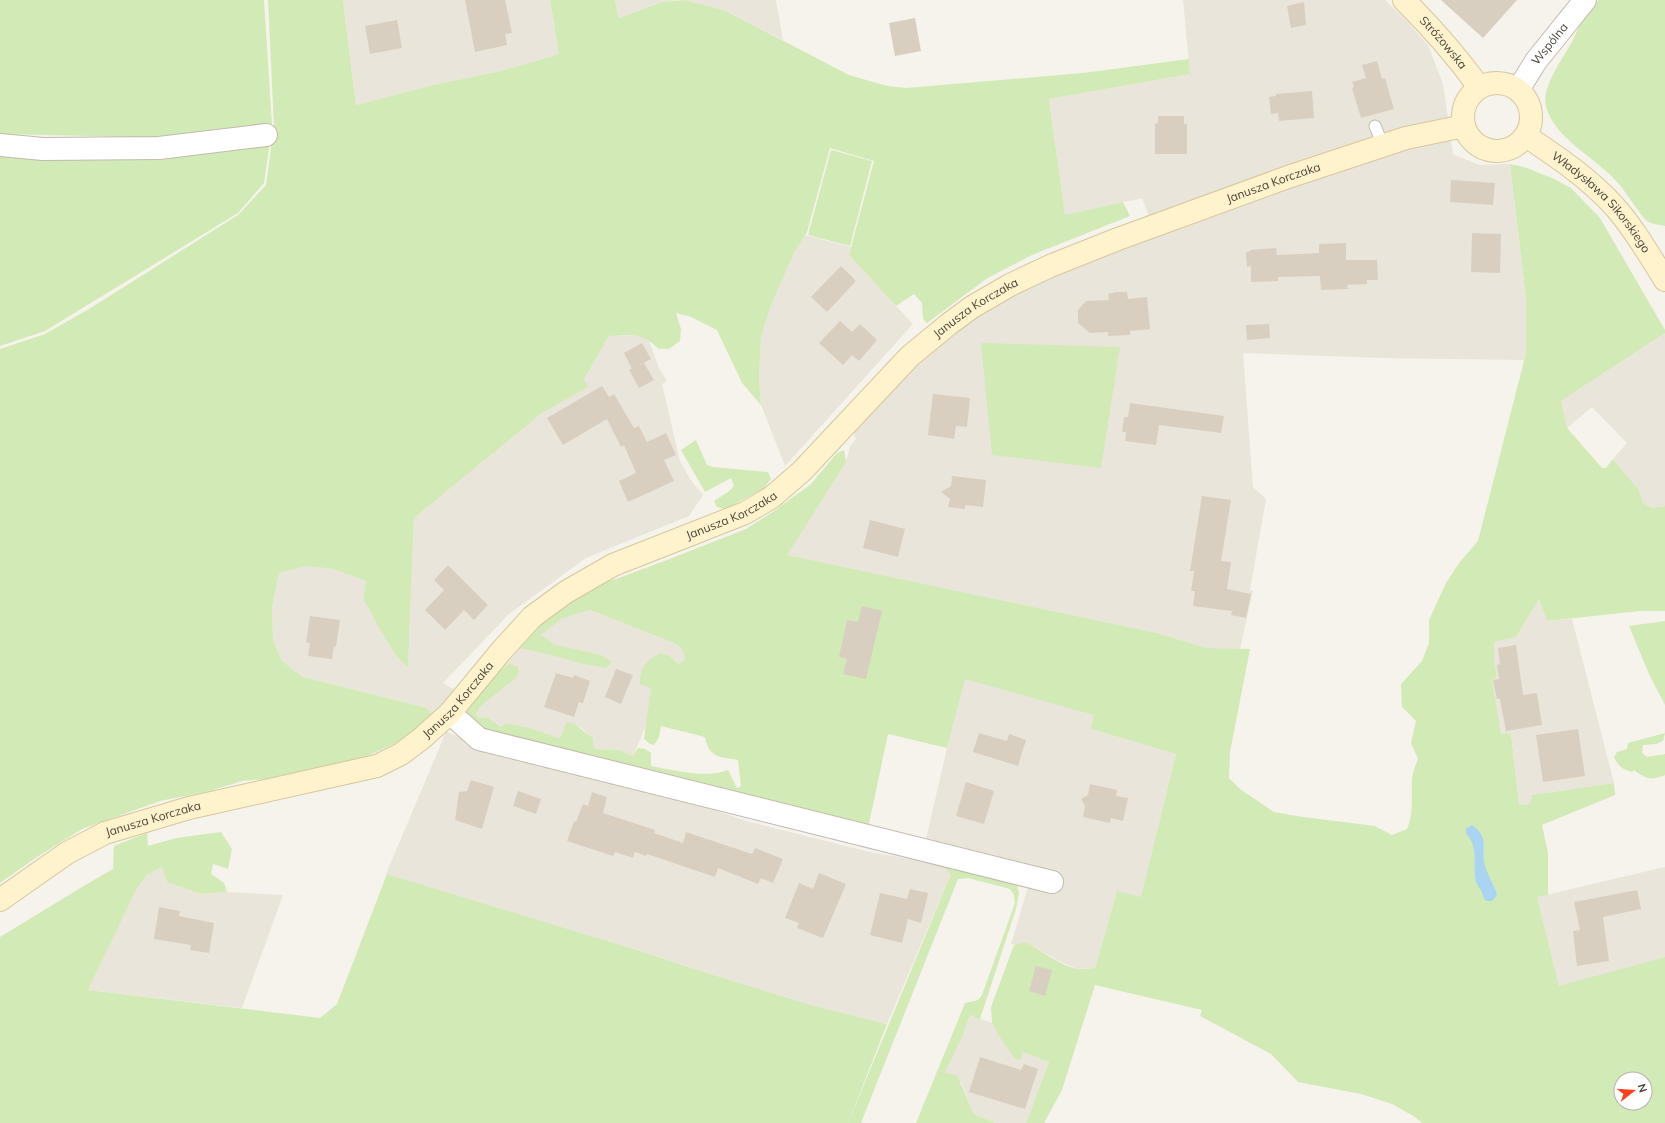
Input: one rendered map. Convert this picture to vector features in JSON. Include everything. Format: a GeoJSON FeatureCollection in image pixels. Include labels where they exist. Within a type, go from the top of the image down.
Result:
{"type":"FeatureCollection","features":[{"type":"Feature","properties":{"kind":"street","name":"Stróżowska"},"geometry":{"type":"LineString","coordinates":[[1404,0],[1436,32],[1460,60],[1479,88]]}},
{"type":"Feature","properties":{"kind":"street","name":"Wspólna"},"geometry":{"type":"LineString","coordinates":[[1518,90],[1536,61],[1585,0]]}},
{"type":"Feature","properties":{"kind":"street"},"geometry":{"type":"LineString","coordinates":[[1499,82],[1518,90],[1528,103],[1530,114],[1531,120],[1526,136],[1515,146],[1500,151],[1484,149],[1472,140],[1464,126],[1462,116],[1465,104],[1470,95],[1488,83],[1499,82]]}},
{"type":"Feature","properties":{"kind":"street","name":"Janusza Korczaka"},"geometry":{"type":"LineString","coordinates":[[0,900],[67,853],[105,834],[189,808],[376,766],[401,754],[421,739],[450,713],[502,650],[532,617],[566,592],[612,565],[745,513],[772,497],[802,471],[910,356],[972,307],[1010,285],[1043,269],[1118,239],[1288,176],[1379,136],[1406,138],[1464,126]]}},
{"type":"Feature","properties":{"kind":"street"},"geometry":{"type":"LineString","coordinates":[[0,145],[43,149],[159,148],[266,135]]}},
{"type":"Feature","properties":{"kind":"street","name":"Władysława Sikorskiego"},"geometry":{"type":"LineString","coordinates":[[1526,136],[1584,177],[1614,207],[1665,280]]}},
{"type":"Feature","properties":{"kind":"street"},"geometry":{"type":"LineString","coordinates":[[450,713],[479,739],[1052,882]]}},
{"type":"Feature","properties":{"kind":"shaded area"},"geometry":{"type":"Polygon","coordinates":[[[343,0],[550,0],[559,54],[501,71],[433,85],[356,105],[343,0]]]}},
{"type":"Feature","properties":{"kind":"shaded area"},"geometry":{"type":"Polygon","coordinates":[[[615,0],[676,0],[662,2],[619,18],[615,0]]]}},
{"type":"Feature","properties":{"kind":"shaded area"},"geometry":{"type":"Polygon","coordinates":[[[684,0],[776,0],[783,40],[724,10],[684,0]]]}},
{"type":"Feature","properties":{"kind":"shaded area"},"geometry":{"type":"Polygon","coordinates":[[[1183,0],[1385,0],[1407,21],[1428,45],[1443,84],[1453,154],[1479,165],[1510,164],[1526,298],[1526,353],[1524,360],[1381,358],[1243,353],[1253,487],[1266,499],[1250,590],[1253,591],[1240,649],[1207,648],[1157,633],[786,555],[846,462],[850,446],[857,438],[854,437],[855,423],[950,329],[1003,300],[1062,271],[1155,232],[1142,198],[1065,215],[1049,99],[1190,74],[1183,0]]]}},
{"type":"Feature","properties":{"kind":"shaded area"},"geometry":{"type":"Polygon","coordinates":[[[805,235],[851,247],[849,255],[913,324],[785,466],[761,405],[759,380],[761,337],[770,308],[794,253],[805,235]]]}},
{"type":"Feature","properties":{"kind":"shaded area"},"geometry":{"type":"Polygon","coordinates":[[[1665,333],[1665,506],[1652,508],[1643,503],[1638,489],[1613,459],[1627,443],[1592,407],[1567,428],[1561,401],[1665,333]]]}},
{"type":"Feature","properties":{"kind":"shaded area"},"geometry":{"type":"Polygon","coordinates":[[[639,335],[648,338],[659,368],[667,381],[662,384],[680,461],[690,479],[703,495],[689,516],[586,558],[509,614],[443,683],[457,691],[433,717],[427,708],[303,677],[282,661],[273,640],[272,607],[279,573],[307,566],[333,569],[366,581],[363,598],[395,654],[408,668],[414,518],[542,413],[587,387],[584,379],[609,336],[639,335]]]}},
{"type":"Feature","properties":{"kind":"shaded area"},"geometry":{"type":"Polygon","coordinates":[[[1539,599],[1547,621],[1572,619],[1614,783],[1532,795],[1530,804],[1519,805],[1511,733],[1501,734],[1497,713],[1492,680],[1497,677],[1494,662],[1494,642],[1516,637],[1539,599]]]}},
{"type":"Feature","properties":{"kind":"shaded area"},"geometry":{"type":"Polygon","coordinates":[[[590,610],[674,643],[680,647],[685,655],[685,660],[678,664],[670,656],[651,688],[648,721],[633,756],[620,750],[595,749],[593,738],[580,727],[560,738],[552,738],[546,733],[506,723],[501,727],[487,717],[478,718],[476,714],[480,707],[516,678],[517,666],[508,663],[519,648],[563,618],[590,610]]]}},
{"type":"Feature","properties":{"kind":"shaded area"},"geometry":{"type":"Polygon","coordinates":[[[965,678],[1095,715],[1091,729],[1176,754],[1141,898],[1117,891],[1095,968],[1077,969],[1057,960],[1035,947],[1011,944],[1030,884],[951,874],[887,1024],[811,1005],[637,950],[386,874],[446,732],[494,748],[675,797],[750,822],[870,852],[921,861],[965,678]]]}},
{"type":"Feature","properties":{"kind":"shaded area"},"geometry":{"type":"Polygon","coordinates":[[[162,867],[167,882],[198,894],[227,892],[283,895],[242,1008],[88,990],[137,887],[147,875],[162,867]]]}},
{"type":"Feature","properties":{"kind":"shaded area"},"geometry":{"type":"Polygon","coordinates":[[[1665,867],[1665,957],[1559,987],[1537,897],[1665,867]]]}},
{"type":"Feature","properties":{"kind":"shaded area"},"geometry":{"type":"Polygon","coordinates":[[[970,1015],[992,1023],[1012,1055],[1023,1052],[1049,1062],[1026,1123],[996,1123],[974,1114],[961,1082],[945,1073],[962,1037],[970,1015]]]}},
{"type":"Feature","properties":{"kind":"green space"},"geometry":{"type":"Polygon","coordinates":[[[0,0],[264,0],[272,125],[180,138],[0,134],[0,0]]]}},
{"type":"Feature","properties":{"kind":"green space"},"geometry":{"type":"Polygon","coordinates":[[[268,0],[343,0],[356,105],[433,85],[501,71],[559,54],[550,0],[615,0],[619,18],[662,2],[684,0],[724,10],[849,75],[887,86],[906,88],[1083,73],[1189,59],[1190,74],[1049,99],[1065,215],[1123,202],[1130,216],[1032,255],[986,279],[927,323],[923,319],[922,303],[914,294],[896,306],[849,255],[874,161],[830,148],[807,232],[794,253],[770,308],[761,337],[759,380],[761,405],[742,383],[717,330],[691,317],[676,313],[681,329],[680,341],[669,349],[659,349],[647,339],[636,335],[609,336],[584,379],[588,387],[542,413],[414,518],[408,668],[395,654],[363,598],[366,581],[333,569],[307,566],[279,573],[272,607],[273,640],[282,661],[303,677],[427,708],[433,717],[400,741],[365,757],[309,775],[242,781],[206,792],[160,801],[82,829],[37,857],[0,883],[0,349],[45,334],[89,309],[238,215],[266,185],[274,126],[268,0]]]}},
{"type":"Feature","properties":{"kind":"green space"},"geometry":{"type":"Polygon","coordinates":[[[1599,0],[1665,0],[1665,226],[1651,223],[1645,219],[1618,183],[1599,165],[1577,148],[1558,128],[1551,118],[1546,106],[1545,98],[1554,72],[1573,40],[1586,12],[1599,0]]]}},
{"type":"Feature","properties":{"kind":"green space"},"geometry":{"type":"Polygon","coordinates":[[[270,141],[264,183],[238,213],[45,331],[0,346],[0,157],[205,154],[270,141]]]}},
{"type":"Feature","properties":{"kind":"green space"},"geometry":{"type":"Polygon","coordinates":[[[831,150],[872,161],[850,246],[808,235],[831,150]]]}},
{"type":"Feature","properties":{"kind":"green space"},"geometry":{"type":"Polygon","coordinates":[[[1510,164],[1524,167],[1552,178],[1571,188],[1600,218],[1665,330],[1665,333],[1561,401],[1567,428],[1602,468],[1606,468],[1613,459],[1638,489],[1643,503],[1652,508],[1665,506],[1665,611],[1640,611],[1547,621],[1539,599],[1516,637],[1494,642],[1494,662],[1497,677],[1492,680],[1501,734],[1511,733],[1519,805],[1530,804],[1532,795],[1614,783],[1615,795],[1542,825],[1548,853],[1548,895],[1537,897],[1559,986],[1665,957],[1665,1123],[1422,1123],[1415,1117],[1392,1104],[1361,1094],[1298,1082],[1271,1054],[1200,1016],[1202,1010],[1095,985],[1062,1090],[1044,1123],[1026,1123],[1049,1062],[1023,1052],[1020,1060],[1015,1059],[992,1023],[991,1007],[1014,945],[1024,942],[1056,961],[1077,969],[1095,968],[1117,891],[1141,897],[1176,754],[1091,729],[1094,715],[965,679],[947,748],[888,734],[867,833],[498,739],[464,716],[465,708],[508,663],[517,666],[519,671],[516,678],[480,707],[476,714],[478,718],[487,717],[501,727],[506,723],[536,730],[560,738],[567,722],[573,723],[593,738],[595,749],[620,750],[633,756],[638,748],[645,749],[651,753],[651,766],[680,771],[710,774],[728,770],[737,788],[741,786],[738,760],[721,757],[712,753],[705,737],[661,726],[659,737],[654,745],[650,744],[644,739],[651,688],[640,684],[641,673],[645,665],[651,659],[661,653],[670,656],[678,664],[685,660],[681,648],[674,643],[590,610],[563,618],[540,635],[556,645],[601,655],[612,662],[606,668],[519,648],[519,646],[554,612],[607,581],[667,560],[746,529],[811,484],[837,453],[844,450],[846,462],[787,555],[1157,633],[1207,648],[1250,649],[1230,752],[1229,778],[1240,789],[1274,812],[1375,826],[1392,835],[1407,829],[1411,817],[1412,777],[1418,759],[1411,743],[1416,721],[1402,707],[1401,684],[1422,661],[1429,643],[1429,620],[1446,583],[1459,563],[1478,541],[1526,353],[1526,298],[1510,164]]]}},
{"type":"Feature","properties":{"kind":"green space"},"geometry":{"type":"Polygon","coordinates":[[[981,343],[1120,347],[1101,468],[992,455],[981,343]]]}},
{"type":"Feature","properties":{"kind":"green space"},"geometry":{"type":"Polygon","coordinates":[[[696,440],[707,465],[713,467],[768,472],[771,479],[764,488],[725,509],[717,507],[714,501],[734,486],[731,478],[705,492],[681,450],[696,440]]]}},
{"type":"Feature","properties":{"kind":"green space"},"geometry":{"type":"Polygon","coordinates":[[[1665,621],[1665,705],[1649,674],[1629,626],[1665,621]]]}},
{"type":"Feature","properties":{"kind":"green space"},"geometry":{"type":"Polygon","coordinates":[[[1665,733],[1663,741],[1656,744],[1643,745],[1642,753],[1647,757],[1665,754],[1665,775],[1656,778],[1645,777],[1634,770],[1632,772],[1623,769],[1614,757],[1617,752],[1627,749],[1628,743],[1665,733]]]}},
{"type":"Feature","properties":{"kind":"green space"},"geometry":{"type":"Polygon","coordinates":[[[221,832],[232,849],[228,869],[213,864],[211,874],[224,883],[227,892],[199,894],[167,882],[162,867],[147,875],[137,888],[88,990],[320,1018],[337,1004],[387,874],[811,1005],[887,1024],[848,1123],[0,1123],[0,937],[113,869],[114,846],[147,833],[148,846],[176,838],[221,832]]]}},
{"type":"Feature","properties":{"kind":"green space"},"geometry":{"type":"Polygon","coordinates":[[[942,865],[1017,885],[1019,893],[1016,909],[980,1019],[970,1015],[962,1037],[945,1073],[957,1075],[974,1114],[996,1123],[916,1123],[965,1003],[978,1000],[982,995],[1015,903],[1014,895],[1010,889],[968,878],[958,879],[861,1123],[848,1123],[951,874],[942,865]]]}},
{"type":"Feature","properties":{"kind":"water"},"geometry":{"type":"Polygon","coordinates":[[[1472,825],[1478,830],[1483,840],[1485,866],[1497,895],[1492,901],[1485,900],[1476,882],[1473,845],[1466,833],[1466,829],[1472,825]]]}},
{"type":"Feature","properties":{"kind":"building"},"geometry":{"type":"Polygon","coordinates":[[[465,0],[505,0],[512,33],[505,34],[507,45],[475,52],[465,0]]]}},
{"type":"Feature","properties":{"kind":"building"},"geometry":{"type":"Polygon","coordinates":[[[1441,0],[1517,0],[1483,38],[1441,0]]]}},
{"type":"Feature","properties":{"kind":"building"},"geometry":{"type":"Polygon","coordinates":[[[1304,2],[1306,25],[1291,28],[1287,6],[1304,2]]]}},
{"type":"Feature","properties":{"kind":"building"},"geometry":{"type":"Polygon","coordinates":[[[915,18],[921,51],[895,56],[889,23],[915,18]]]}},
{"type":"Feature","properties":{"kind":"building"},"geometry":{"type":"Polygon","coordinates":[[[397,20],[402,48],[370,54],[365,26],[397,20]]]}},
{"type":"Feature","properties":{"kind":"building"},"geometry":{"type":"Polygon","coordinates":[[[1377,61],[1382,79],[1385,78],[1394,109],[1361,118],[1352,88],[1354,87],[1352,82],[1366,78],[1362,65],[1377,61]]]}},
{"type":"Feature","properties":{"kind":"building"},"geometry":{"type":"Polygon","coordinates":[[[1312,91],[1314,118],[1279,121],[1278,113],[1271,114],[1269,97],[1276,96],[1276,94],[1312,91]]]}},
{"type":"Feature","properties":{"kind":"building"},"geometry":{"type":"Polygon","coordinates":[[[1158,116],[1184,116],[1184,124],[1187,124],[1187,154],[1155,154],[1155,124],[1158,123],[1158,116]]]}},
{"type":"Feature","properties":{"kind":"building"},"geometry":{"type":"Polygon","coordinates":[[[1451,180],[1495,183],[1493,205],[1450,202],[1451,180]]]}},
{"type":"Feature","properties":{"kind":"building"},"geometry":{"type":"Polygon","coordinates":[[[1472,233],[1501,234],[1500,273],[1471,272],[1472,233]]]}},
{"type":"Feature","properties":{"kind":"building"},"geometry":{"type":"Polygon","coordinates":[[[1346,243],[1346,260],[1377,260],[1378,280],[1367,280],[1367,284],[1347,285],[1348,289],[1321,290],[1320,276],[1278,277],[1278,281],[1251,282],[1251,266],[1247,267],[1246,252],[1250,250],[1276,248],[1277,255],[1319,253],[1319,244],[1346,243]]]}},
{"type":"Feature","properties":{"kind":"building"},"geometry":{"type":"Polygon","coordinates":[[[841,266],[856,281],[827,312],[811,297],[841,266]]]}},
{"type":"Feature","properties":{"kind":"building"},"geometry":{"type":"Polygon","coordinates":[[[1127,292],[1128,299],[1147,297],[1150,329],[1130,331],[1130,335],[1108,336],[1108,332],[1090,333],[1078,323],[1078,310],[1086,301],[1109,300],[1108,294],[1127,292]]]}},
{"type":"Feature","properties":{"kind":"building"},"geometry":{"type":"Polygon","coordinates":[[[840,321],[852,332],[860,324],[877,340],[859,361],[852,355],[843,365],[819,343],[840,321]]]}},
{"type":"Feature","properties":{"kind":"building"},"geometry":{"type":"Polygon","coordinates":[[[1269,324],[1270,338],[1247,340],[1246,325],[1269,324]]]}},
{"type":"Feature","properties":{"kind":"building"},"geometry":{"type":"Polygon","coordinates":[[[642,343],[651,359],[632,369],[624,353],[642,343]]]}},
{"type":"Feature","properties":{"kind":"building"},"geometry":{"type":"Polygon","coordinates":[[[644,363],[654,380],[639,388],[629,370],[644,363]]]}},
{"type":"Feature","properties":{"kind":"building"},"geometry":{"type":"Polygon","coordinates":[[[602,386],[609,397],[614,394],[634,428],[639,426],[647,442],[666,433],[676,455],[664,460],[674,481],[628,502],[619,481],[636,473],[624,445],[621,447],[607,419],[563,445],[547,418],[602,386]]]}},
{"type":"Feature","properties":{"kind":"building"},"geometry":{"type":"Polygon","coordinates":[[[933,394],[970,398],[967,427],[956,426],[954,439],[928,435],[933,394]]]}},
{"type":"Feature","properties":{"kind":"building"},"geometry":{"type":"Polygon","coordinates":[[[1130,403],[1224,416],[1221,433],[1159,425],[1156,445],[1125,441],[1126,432],[1122,432],[1124,417],[1128,417],[1130,403]]]}},
{"type":"Feature","properties":{"kind":"building"},"geometry":{"type":"Polygon","coordinates":[[[952,476],[986,480],[983,507],[965,505],[965,509],[948,507],[950,499],[941,492],[951,486],[952,476]]]}},
{"type":"Feature","properties":{"kind":"building"},"geometry":{"type":"Polygon","coordinates":[[[1202,496],[1231,500],[1221,561],[1231,562],[1227,589],[1251,594],[1246,618],[1231,615],[1232,611],[1193,606],[1195,591],[1191,591],[1194,571],[1190,571],[1202,496]]]}},
{"type":"Feature","properties":{"kind":"building"},"geometry":{"type":"Polygon","coordinates":[[[870,520],[905,529],[898,557],[863,548],[870,520]]]}},
{"type":"Feature","properties":{"kind":"building"},"geometry":{"type":"Polygon","coordinates":[[[448,565],[488,605],[474,620],[464,610],[445,630],[425,610],[444,590],[434,580],[448,565]]]}},
{"type":"Feature","properties":{"kind":"building"},"geometry":{"type":"Polygon","coordinates":[[[862,606],[882,611],[866,679],[843,674],[847,659],[839,657],[847,620],[858,622],[862,606]]]}},
{"type":"Feature","properties":{"kind":"building"},"geometry":{"type":"Polygon","coordinates":[[[310,616],[340,620],[336,647],[334,646],[332,659],[308,656],[310,643],[306,642],[310,616]]]}},
{"type":"Feature","properties":{"kind":"building"},"geometry":{"type":"Polygon","coordinates":[[[1516,645],[1523,695],[1537,693],[1542,725],[1506,731],[1500,699],[1497,699],[1493,680],[1499,679],[1497,665],[1500,664],[1498,648],[1516,645]]]}},
{"type":"Feature","properties":{"kind":"building"},"geometry":{"type":"Polygon","coordinates":[[[616,669],[633,675],[621,704],[605,697],[616,669]]]}},
{"type":"Feature","properties":{"kind":"building"},"geometry":{"type":"Polygon","coordinates":[[[556,673],[573,678],[574,675],[590,681],[583,703],[579,702],[574,717],[544,707],[556,673]]]}},
{"type":"Feature","properties":{"kind":"building"},"geometry":{"type":"Polygon","coordinates":[[[1578,729],[1585,776],[1543,782],[1536,735],[1578,729]]]}},
{"type":"Feature","properties":{"kind":"building"},"geometry":{"type":"Polygon","coordinates":[[[979,733],[1007,741],[1009,734],[1026,740],[1018,766],[973,752],[979,733]]]}},
{"type":"Feature","properties":{"kind":"building"},"geometry":{"type":"Polygon","coordinates":[[[471,780],[494,787],[482,829],[455,820],[459,792],[467,791],[471,780]]]}},
{"type":"Feature","properties":{"kind":"building"},"geometry":{"type":"Polygon","coordinates":[[[966,782],[994,791],[984,824],[956,816],[966,782]]]}},
{"type":"Feature","properties":{"kind":"building"},"geometry":{"type":"Polygon","coordinates":[[[1090,784],[1117,790],[1116,796],[1128,798],[1123,821],[1111,818],[1110,823],[1083,817],[1085,806],[1081,799],[1088,795],[1090,784]]]}},
{"type":"Feature","properties":{"kind":"building"},"geometry":{"type":"Polygon","coordinates":[[[518,791],[541,799],[536,814],[513,806],[518,791]]]}},
{"type":"Feature","properties":{"kind":"building"},"geometry":{"type":"Polygon","coordinates":[[[592,792],[607,797],[603,813],[655,830],[654,833],[683,843],[686,832],[752,854],[755,848],[783,859],[773,883],[761,878],[758,884],[718,868],[715,877],[647,854],[646,856],[635,852],[633,858],[615,852],[613,856],[567,841],[574,821],[576,822],[583,804],[588,806],[592,792]]]}},
{"type":"Feature","properties":{"kind":"building"},"geometry":{"type":"Polygon","coordinates":[[[819,873],[846,884],[823,938],[797,928],[799,923],[785,918],[799,883],[813,889],[819,873]]]}},
{"type":"Feature","properties":{"kind":"building"},"geometry":{"type":"Polygon","coordinates":[[[910,889],[928,893],[921,923],[908,919],[902,943],[870,935],[880,893],[907,899],[910,889]]]}},
{"type":"Feature","properties":{"kind":"building"},"geometry":{"type":"Polygon","coordinates":[[[1637,890],[1641,909],[1603,917],[1609,961],[1577,966],[1573,931],[1580,930],[1574,902],[1637,890]]]}},
{"type":"Feature","properties":{"kind":"building"},"geometry":{"type":"Polygon","coordinates":[[[159,907],[180,911],[179,916],[214,923],[209,953],[190,950],[191,945],[154,939],[159,907]]]}},
{"type":"Feature","properties":{"kind":"building"},"geometry":{"type":"Polygon","coordinates":[[[1036,966],[1052,970],[1045,996],[1029,991],[1036,966]]]}},
{"type":"Feature","properties":{"kind":"building"},"geometry":{"type":"Polygon","coordinates":[[[980,1057],[1021,1070],[1024,1064],[1038,1069],[1025,1109],[969,1092],[980,1057]]]}}]}
